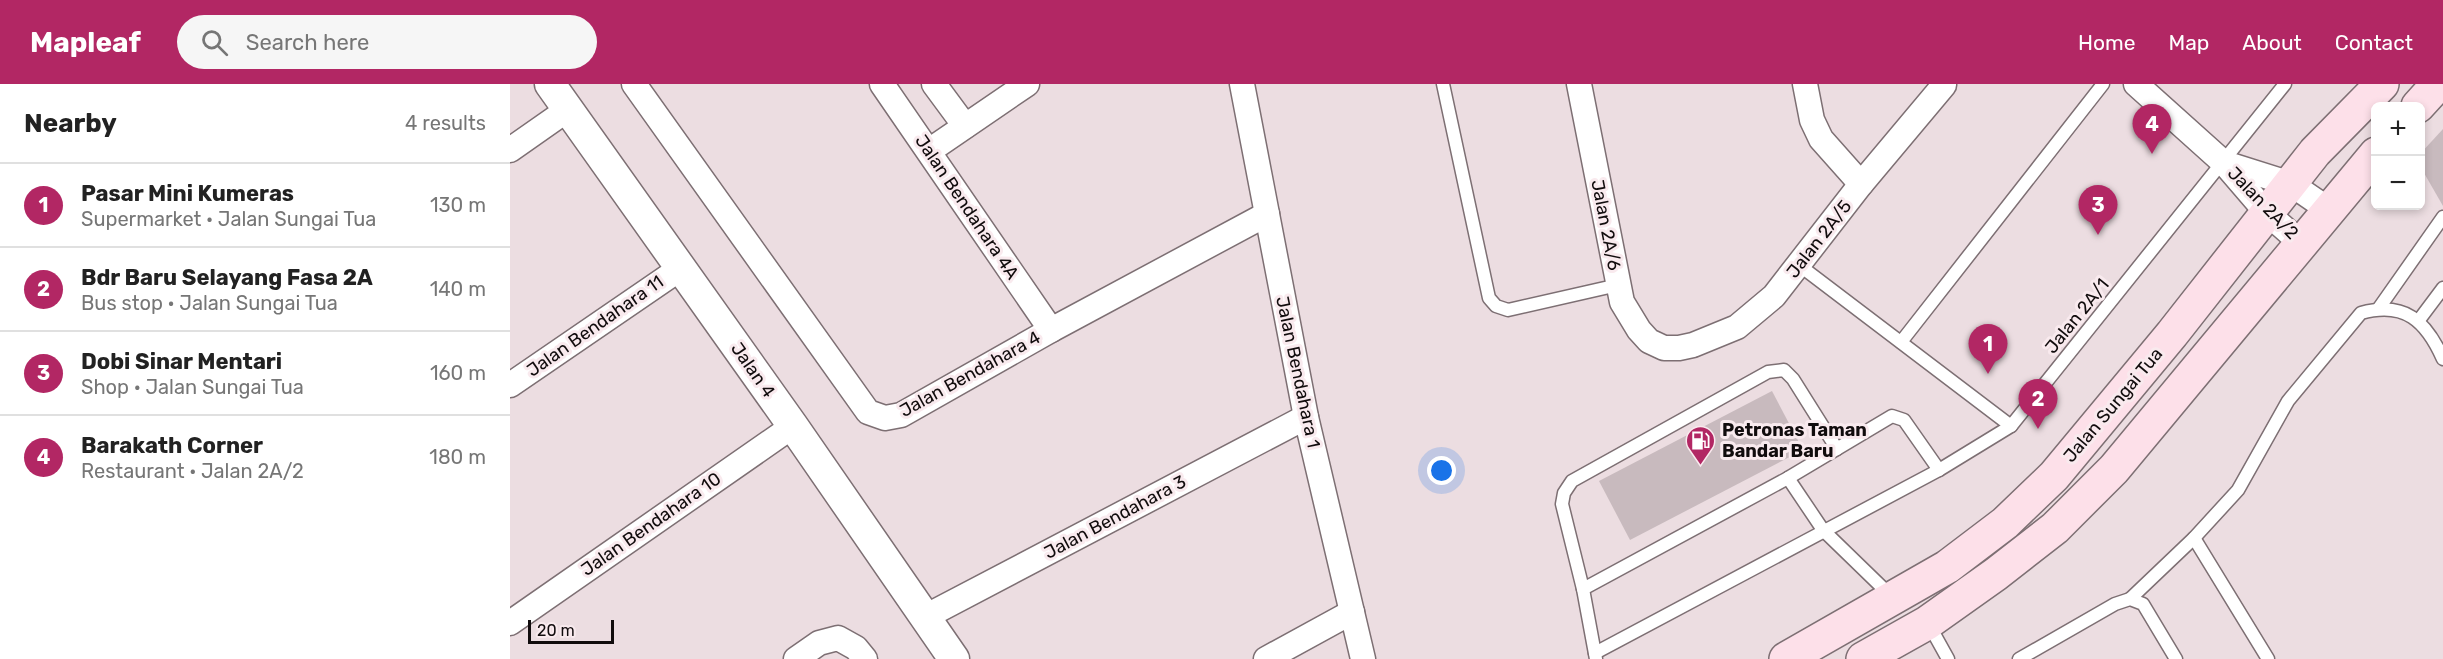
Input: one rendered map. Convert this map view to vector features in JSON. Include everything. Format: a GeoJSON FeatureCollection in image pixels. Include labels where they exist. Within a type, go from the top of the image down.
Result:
{"type":"FeatureCollection","features":[{"type":"Feature","properties":{"kind":"main road","name":"Jalan Sungai Tua"},"geometry":{"type":"LineString","coordinates":[[1786,659],[1947,567],[2005,523],[2054,476],[2172,334],[2315,152],[2382,84]]}},
{"type":"Feature","properties":{"kind":"main road"},"geometry":{"type":"LineString","coordinates":[[2422,102],[2438,84]]}},
{"type":"Feature","properties":{"kind":"main road"},"geometry":{"type":"LineString","coordinates":[[1863,659],[1927,623],[2055,528],[2114,469],[2374,156]]}},
{"type":"Feature","properties":{"kind":"street","name":"Jalan 4"},"geometry":{"type":"LineString","coordinates":[[550,84],[954,659]]}},
{"type":"Feature","properties":{"kind":"street","name":"Jalan Bendahara 4"},"geometry":{"type":"LineString","coordinates":[[634,84],[868,412],[885,418],[900,415],[1051,330],[1266,214]]}},
{"type":"Feature","properties":{"kind":"street","name":"Jalan Bendahara 4A"},"geometry":{"type":"LineString","coordinates":[[882,84],[1051,330]]}},
{"type":"Feature","properties":{"kind":"street"},"geometry":{"type":"LineString","coordinates":[[934,84],[965,126]]}},
{"type":"Feature","properties":{"kind":"street"},"geometry":{"type":"LineString","coordinates":[[929,151],[1028,84]]}},
{"type":"Feature","properties":{"kind":"street","name":"Jalan Bendahara 1"},"geometry":{"type":"LineString","coordinates":[[1242,84],[1306,417],[1363,659]]}},
{"type":"Feature","properties":{"kind":"street","name":"Jalan 2A/6"},"geometry":{"type":"LineString","coordinates":[[1579,84],[1622,302],[1639,330],[1649,341],[1664,348]]}},
{"type":"Feature","properties":{"kind":"street"},"geometry":{"type":"LineString","coordinates":[[1805,84],[1812,120],[1821,139],[1861,184]]}},
{"type":"Feature","properties":{"kind":"street","name":"Jalan 2A/2"},"geometry":{"type":"LineString","coordinates":[[2136,84],[2224,163],[2268,213],[2301,243]]}},
{"type":"Feature","properties":{"kind":"street","name":"Jalan 2A/5"},"geometry":{"type":"LineString","coordinates":[[1664,348],[1693,345],[1737,327],[1774,296],[1861,184],[1944,85]]}},
{"type":"Feature","properties":{"kind":"street"},"geometry":{"type":"LineString","coordinates":[[510,150],[567,110]]}},
{"type":"Feature","properties":{"kind":"street","name":"Jalan 2A/2"},"geometry":{"type":"LineString","coordinates":[[2224,163],[2291,184],[2329,210]]}},
{"type":"Feature","properties":{"kind":"street","name":"Jalan Bendahara 11"},"geometry":{"type":"LineString","coordinates":[[510,385],[681,268]]}},
{"type":"Feature","properties":{"kind":"street","name":"Jalan Bendahara 3"},"geometry":{"type":"LineString","coordinates":[[925,617],[1306,417]]}},
{"type":"Feature","properties":{"kind":"street","name":"Jalan Bendahara 10"},"geometry":{"type":"LineString","coordinates":[[510,623],[792,426]]}},
{"type":"Feature","properties":{"kind":"street"},"geometry":{"type":"LineString","coordinates":[[1266,659],[1352,612]]}},
{"type":"Feature","properties":{"kind":"street"},"geometry":{"type":"LineString","coordinates":[[796,659],[819,643],[838,638],[860,654]]}},
{"type":"Feature","properties":{"kind":"lane"},"geometry":{"type":"LineString","coordinates":[[1443,84],[1489,298],[1496,306],[1508,310],[1618,285]]}},
{"type":"Feature","properties":{"kind":"lane"},"geometry":{"type":"LineString","coordinates":[[1901,342],[2103,84]]}},
{"type":"Feature","properties":{"kind":"lane","name":"Jalan 2A/1"},"geometry":{"type":"LineString","coordinates":[[1596,656],[1823,530],[1939,470],[2011,426],[2285,84]]}},
{"type":"Feature","properties":{"kind":"lane"},"geometry":{"type":"LineString","coordinates":[[2379,308],[2443,217]]}},
{"type":"Feature","properties":{"kind":"lane"},"geometry":{"type":"LineString","coordinates":[[1800,265],[2011,426]]}},
{"type":"Feature","properties":{"kind":"lane"},"geometry":{"type":"LineString","coordinates":[[2419,320],[2443,288]]}},
{"type":"Feature","properties":{"kind":"lane"},"geometry":{"type":"LineString","coordinates":[[2019,659],[2115,604],[2130,599],[2194,538],[2238,490],[2289,401],[2361,314],[2379,308],[2396,311],[2419,320],[2433,337],[2443,359]]}},
{"type":"Feature","properties":{"kind":"lane"},"geometry":{"type":"LineString","coordinates":[[1596,656],[1583,589],[1562,504],[1564,493],[1572,481],[1768,372],[1784,370],[1793,379],[1837,449]]}},
{"type":"Feature","properties":{"kind":"lane"},"geometry":{"type":"LineString","coordinates":[[1583,589],[1788,478],[1892,416],[1905,420],[1939,470]]}},
{"type":"Feature","properties":{"kind":"lane"},"geometry":{"type":"LineString","coordinates":[[1788,478],[1823,530],[1894,599]]}},
{"type":"Feature","properties":{"kind":"lane"},"geometry":{"type":"LineString","coordinates":[[2194,538],[2268,659]]}},
{"type":"Feature","properties":{"kind":"lane"},"geometry":{"type":"LineString","coordinates":[[2130,599],[2143,604],[2176,659]]}},
{"type":"Feature","properties":{"kind":"lane"},"geometry":{"type":"LineString","coordinates":[[1927,623],[1948,659]]}},
{"type":"Feature","properties":{"kind":"building"},"geometry":{"type":"Polygon","coordinates":[[[2443,129],[2443,206],[2425,175],[2425,149],[2443,129]]]}},
{"type":"Feature","properties":{"kind":"building","name":"Petronas Taman Bandar Baru"},"geometry":{"type":"Polygon","coordinates":[[[1772,391],[1803,450],[1630,540],[1599,481],[1772,391]]]}},
{"type":"Feature","properties":{"kind":"place","name":"Barakath Corner"},"geometry":{"type":"Point","coordinates":[2152,154]}},
{"type":"Feature","properties":{"kind":"place","name":"Dobi Sinar Mentari"},"geometry":{"type":"Point","coordinates":[2098,235]}},
{"type":"Feature","properties":{"kind":"place","name":"Pasar Mini Kumeras"},"geometry":{"type":"Point","coordinates":[1988,374]}},
{"type":"Feature","properties":{"kind":"place","name":"Bdr Baru Selayang Fasa 2A"},"geometry":{"type":"Point","coordinates":[2038,429]}},
{"type":"Feature","properties":{"kind":"place","name":"Petronas Taman Bandar Baru"},"geometry":{"type":"Point","coordinates":[1701,466]}}]}
